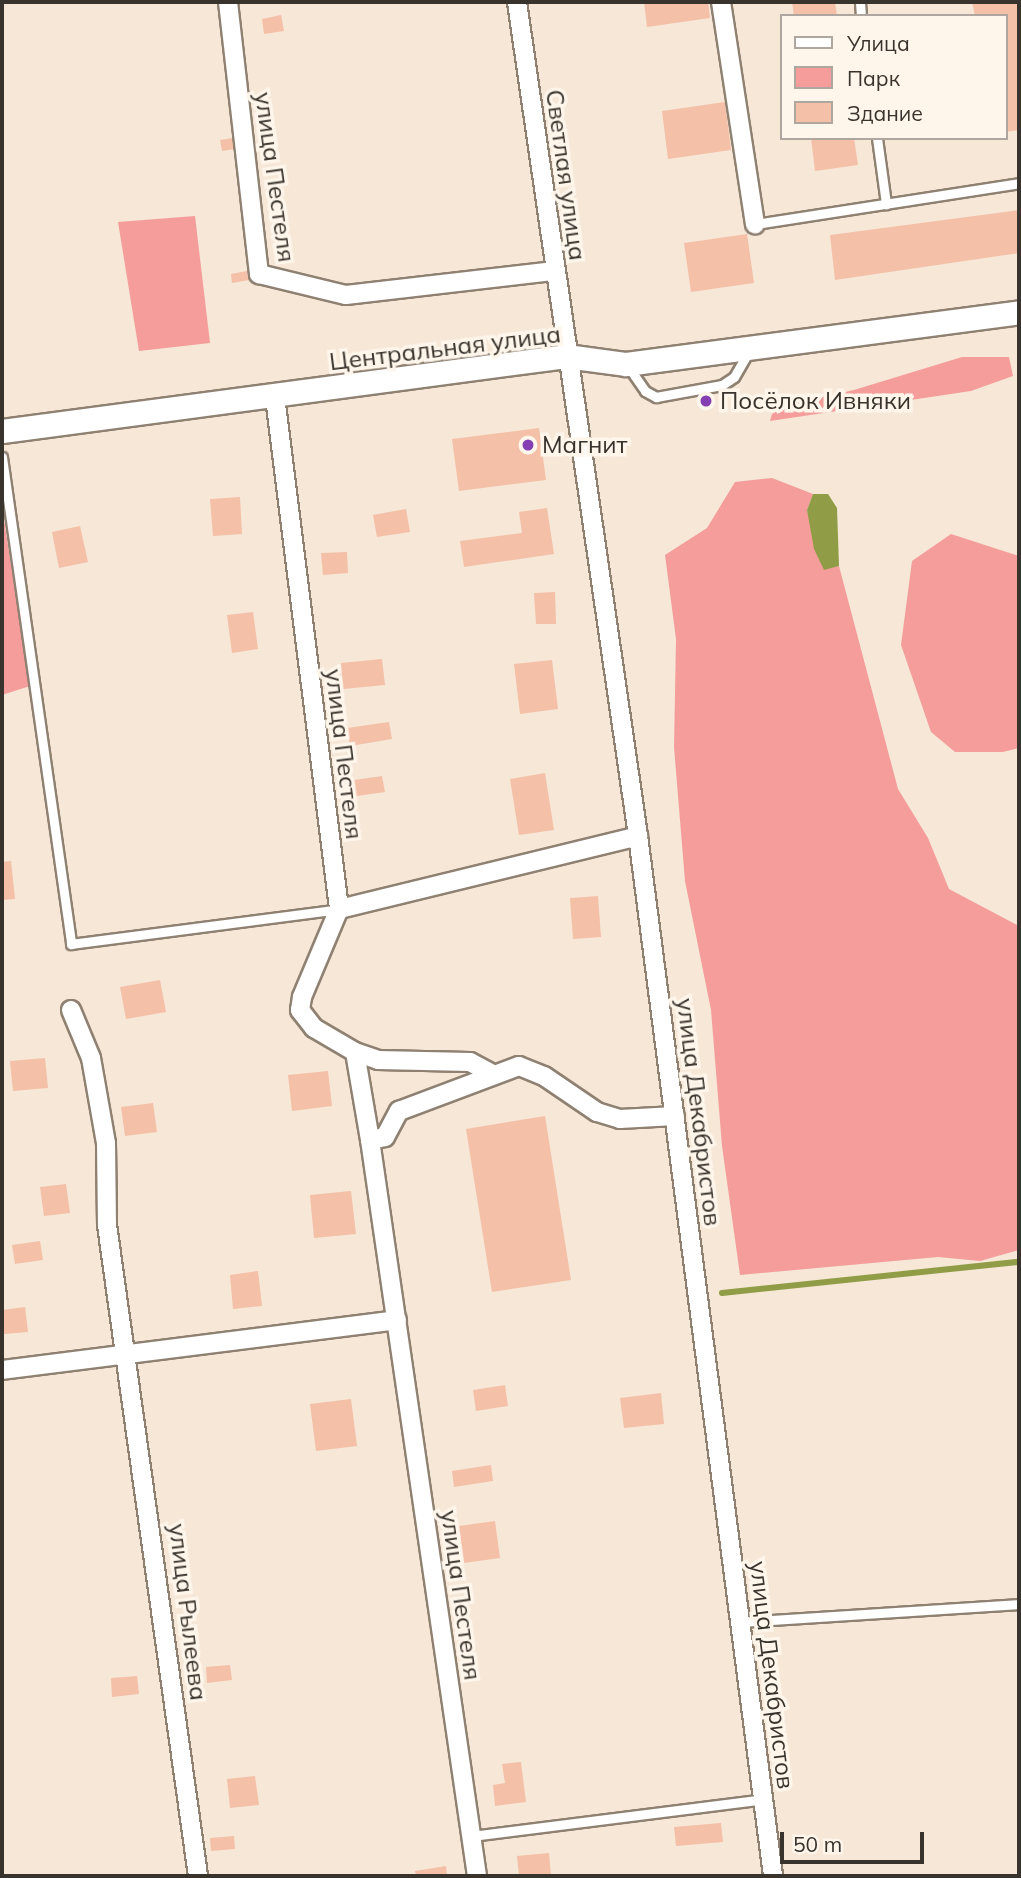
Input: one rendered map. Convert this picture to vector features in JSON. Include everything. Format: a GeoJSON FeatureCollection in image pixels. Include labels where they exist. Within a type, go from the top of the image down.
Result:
{"type":"FeatureCollection","features":[{"type":"Feature","properties":{"kind":"street","name":"улица Пестеля"},"geometry":{"type":"LineString","coordinates":[[228,2],[259,274],[346,295],[555,271]]}},
{"type":"Feature","properties":{"kind":"street","name":"Светлая улица"},"geometry":{"type":"LineString","coordinates":[[517,2],[566,356]]}},
{"type":"Feature","properties":{"kind":"street"},"geometry":{"type":"LineString","coordinates":[[721,2],[755,224]]}},
{"type":"Feature","properties":{"kind":"street","name":"Центральная улица"},"geometry":{"type":"LineString","coordinates":[[2,431],[275,397],[566,356],[626,364],[1019,312]]}},
{"type":"Feature","properties":{"kind":"street","name":"улица Декабристов"},"geometry":{"type":"LineString","coordinates":[[566,356],[638,836],[773,1876]]}},
{"type":"Feature","properties":{"kind":"street","name":"улица Пестеля"},"geometry":{"type":"LineString","coordinates":[[275,397],[339,909]]}},
{"type":"Feature","properties":{"kind":"street"},"geometry":{"type":"LineString","coordinates":[[493,1074],[470,1062],[378,1060],[355,1052],[314,1028],[300,1010],[302,997],[339,909],[638,836]]}},
{"type":"Feature","properties":{"kind":"street","name":"улица Рылеева"},"geometry":{"type":"LineString","coordinates":[[71,1010],[91,1059],[106,1143],[107,1225],[128,1354],[198,1876]]}},
{"type":"Feature","properties":{"kind":"street","name":"улица Пестеля"},"geometry":{"type":"LineString","coordinates":[[355,1052],[397,1320],[477,1876]]}},
{"type":"Feature","properties":{"kind":"street"},"geometry":{"type":"LineString","coordinates":[[370,1140],[384,1137],[399,1111],[519,1066],[544,1076],[597,1112],[620,1119],[675,1116]]}},
{"type":"Feature","properties":{"kind":"street"},"geometry":{"type":"LineString","coordinates":[[2,1370],[397,1320]]}},
{"type":"Feature","properties":{"kind":"lane"},"geometry":{"type":"LineString","coordinates":[[877,140],[886,204]]}},
{"type":"Feature","properties":{"kind":"lane"},"geometry":{"type":"LineString","coordinates":[[755,224],[1019,183]]}},
{"type":"Feature","properties":{"kind":"lane"},"geometry":{"type":"LineString","coordinates":[[626,364],[645,391],[656,397],[722,385],[734,377],[750,349]]}},
{"type":"Feature","properties":{"kind":"lane"},"geometry":{"type":"LineString","coordinates":[[2,457],[71,944],[339,909]]}},
{"type":"Feature","properties":{"kind":"lane"},"geometry":{"type":"LineString","coordinates":[[741,1622],[1019,1604]]}},
{"type":"Feature","properties":{"kind":"lane"},"geometry":{"type":"LineString","coordinates":[[472,1836],[763,1799]]}},
{"type":"Feature","properties":{"kind":"green space"},"geometry":{"type":"Polygon","coordinates":[[[195,216],[210,343],[139,351],[118,222],[195,216]]]}},
{"type":"Feature","properties":{"kind":"green space"},"geometry":{"type":"Polygon","coordinates":[[[962,357],[1009,357],[1013,376],[971,391],[770,421],[772,414],[789,404],[854,390],[962,357]]]}},
{"type":"Feature","properties":{"kind":"green space"},"geometry":{"type":"Polygon","coordinates":[[[772,478],[813,494],[807,510],[824,569],[839,566],[898,789],[928,838],[949,889],[1019,926],[1019,1250],[980,1261],[938,1257],[740,1275],[722,1146],[711,1010],[685,881],[674,747],[676,639],[665,555],[707,528],[735,482],[772,478]]]}},
{"type":"Feature","properties":{"kind":"green space"},"geometry":{"type":"Polygon","coordinates":[[[2,507],[30,686],[2,695],[2,507]]]}},
{"type":"Feature","properties":{"kind":"green space"},"geometry":{"type":"Polygon","coordinates":[[[951,534],[1019,556],[1019,748],[1003,752],[955,752],[931,732],[901,645],[912,561],[951,534]]]}},
{"type":"Feature","properties":{"kind":"shaded area"},"geometry":{"type":"Polygon","coordinates":[[[813,494],[828,494],[837,508],[839,566],[824,570],[814,549],[807,510],[813,494]]]}},
{"type":"Feature","properties":{"kind":"building"},"geometry":{"type":"Polygon","coordinates":[[[644,2],[708,2],[710,18],[647,27],[644,2]]]}},
{"type":"Feature","properties":{"kind":"building"},"geometry":{"type":"Polygon","coordinates":[[[792,2],[835,2],[837,14],[794,14],[792,2]]]}},
{"type":"Feature","properties":{"kind":"building"},"geometry":{"type":"Polygon","coordinates":[[[972,2],[1019,2],[1019,130],[1007,132],[1007,14],[975,14],[972,2]]]}},
{"type":"Feature","properties":{"kind":"building"},"geometry":{"type":"Polygon","coordinates":[[[281,15],[284,31],[264,34],[262,19],[281,15]]]}},
{"type":"Feature","properties":{"kind":"building"},"geometry":{"type":"Polygon","coordinates":[[[725,102],[731,150],[668,159],[662,111],[725,102]]]}},
{"type":"Feature","properties":{"kind":"building"},"geometry":{"type":"Polygon","coordinates":[[[239,137],[241,148],[222,151],[220,140],[239,137]]]}},
{"type":"Feature","properties":{"kind":"building"},"geometry":{"type":"Polygon","coordinates":[[[811,140],[854,140],[858,165],[815,171],[811,140]]]}},
{"type":"Feature","properties":{"kind":"building"},"geometry":{"type":"Polygon","coordinates":[[[1019,210],[1019,253],[835,280],[830,235],[1019,210]]]}},
{"type":"Feature","properties":{"kind":"building"},"geometry":{"type":"Polygon","coordinates":[[[747,234],[754,283],[691,292],[684,243],[747,234]]]}},
{"type":"Feature","properties":{"kind":"building"},"geometry":{"type":"Polygon","coordinates":[[[247,271],[249,280],[232,283],[231,274],[247,271]]]}},
{"type":"Feature","properties":{"kind":"building"},"geometry":{"type":"Polygon","coordinates":[[[539,428],[546,480],[459,491],[452,439],[539,428]]]}},
{"type":"Feature","properties":{"kind":"building"},"geometry":{"type":"Polygon","coordinates":[[[240,497],[242,534],[213,536],[210,499],[240,497]]]}},
{"type":"Feature","properties":{"kind":"building"},"geometry":{"type":"Polygon","coordinates":[[[547,508],[554,554],[464,567],[460,541],[522,533],[519,512],[547,508]]]}},
{"type":"Feature","properties":{"kind":"building"},"geometry":{"type":"Polygon","coordinates":[[[406,509],[410,532],[377,537],[373,515],[406,509]]]}},
{"type":"Feature","properties":{"kind":"building"},"geometry":{"type":"Polygon","coordinates":[[[80,526],[88,562],[59,568],[52,532],[80,526]]]}},
{"type":"Feature","properties":{"kind":"building"},"geometry":{"type":"Polygon","coordinates":[[[347,552],[348,573],[323,575],[321,553],[347,552]]]}},
{"type":"Feature","properties":{"kind":"building"},"geometry":{"type":"Polygon","coordinates":[[[555,592],[556,624],[536,624],[534,593],[555,592]]]}},
{"type":"Feature","properties":{"kind":"building"},"geometry":{"type":"Polygon","coordinates":[[[253,612],[258,649],[232,653],[227,615],[253,612]]]}},
{"type":"Feature","properties":{"kind":"building"},"geometry":{"type":"Polygon","coordinates":[[[382,659],[385,685],[343,689],[341,663],[382,659]]]}},
{"type":"Feature","properties":{"kind":"building"},"geometry":{"type":"Polygon","coordinates":[[[552,660],[558,709],[520,714],[514,664],[552,660]]]}},
{"type":"Feature","properties":{"kind":"building"},"geometry":{"type":"Polygon","coordinates":[[[389,722],[392,739],[350,746],[347,728],[389,722]]]}},
{"type":"Feature","properties":{"kind":"building"},"geometry":{"type":"Polygon","coordinates":[[[545,773],[554,830],[519,835],[510,779],[545,773]]]}},
{"type":"Feature","properties":{"kind":"building"},"geometry":{"type":"Polygon","coordinates":[[[382,776],[385,792],[350,797],[347,781],[382,776]]]}},
{"type":"Feature","properties":{"kind":"building"},"geometry":{"type":"Polygon","coordinates":[[[11,861],[15,899],[2,900],[2,862],[11,861]]]}},
{"type":"Feature","properties":{"kind":"building"},"geometry":{"type":"Polygon","coordinates":[[[598,896],[601,937],[573,939],[570,898],[598,896]]]}},
{"type":"Feature","properties":{"kind":"building"},"geometry":{"type":"Polygon","coordinates":[[[160,980],[166,1012],[126,1019],[120,987],[160,980]]]}},
{"type":"Feature","properties":{"kind":"building"},"geometry":{"type":"Polygon","coordinates":[[[45,1058],[48,1088],[13,1091],[10,1061],[45,1058]]]}},
{"type":"Feature","properties":{"kind":"building"},"geometry":{"type":"Polygon","coordinates":[[[328,1071],[332,1106],[292,1111],[288,1075],[328,1071]]]}},
{"type":"Feature","properties":{"kind":"building"},"geometry":{"type":"Polygon","coordinates":[[[153,1103],[157,1132],[125,1136],[121,1107],[153,1103]]]}},
{"type":"Feature","properties":{"kind":"building"},"geometry":{"type":"Polygon","coordinates":[[[545,1116],[571,1280],[492,1292],[466,1129],[545,1116]]]}},
{"type":"Feature","properties":{"kind":"building"},"geometry":{"type":"Polygon","coordinates":[[[66,1184],[70,1213],[44,1216],[40,1187],[66,1184]]]}},
{"type":"Feature","properties":{"kind":"building"},"geometry":{"type":"Polygon","coordinates":[[[351,1191],[356,1234],[314,1238],[310,1195],[351,1191]]]}},
{"type":"Feature","properties":{"kind":"building"},"geometry":{"type":"Polygon","coordinates":[[[40,1241],[43,1260],[15,1264],[12,1245],[40,1241]]]}},
{"type":"Feature","properties":{"kind":"building"},"geometry":{"type":"Polygon","coordinates":[[[258,1271],[262,1306],[233,1309],[230,1275],[258,1271]]]}},
{"type":"Feature","properties":{"kind":"building"},"geometry":{"type":"Polygon","coordinates":[[[25,1307],[28,1332],[4,1334],[2,1310],[25,1307]]]}},
{"type":"Feature","properties":{"kind":"building"},"geometry":{"type":"Polygon","coordinates":[[[505,1385],[508,1406],[476,1411],[473,1390],[505,1385]]]}},
{"type":"Feature","properties":{"kind":"building"},"geometry":{"type":"Polygon","coordinates":[[[661,1393],[664,1424],[624,1428],[620,1398],[661,1393]]]}},
{"type":"Feature","properties":{"kind":"building"},"geometry":{"type":"Polygon","coordinates":[[[351,1399],[357,1446],[316,1451],[310,1404],[351,1399]]]}},
{"type":"Feature","properties":{"kind":"building"},"geometry":{"type":"Polygon","coordinates":[[[491,1465],[493,1481],[454,1487],[452,1471],[491,1465]]]}},
{"type":"Feature","properties":{"kind":"building"},"geometry":{"type":"Polygon","coordinates":[[[495,1521],[500,1558],[464,1563],[459,1526],[495,1521]]]}},
{"type":"Feature","properties":{"kind":"building"},"geometry":{"type":"Polygon","coordinates":[[[230,1665],[232,1680],[207,1683],[206,1667],[230,1665]]]}},
{"type":"Feature","properties":{"kind":"building"},"geometry":{"type":"Polygon","coordinates":[[[137,1676],[139,1694],[112,1697],[111,1678],[137,1676]]]}},
{"type":"Feature","properties":{"kind":"building"},"geometry":{"type":"Polygon","coordinates":[[[521,1762],[526,1802],[495,1806],[493,1785],[505,1783],[502,1764],[521,1762]]]}},
{"type":"Feature","properties":{"kind":"building"},"geometry":{"type":"Polygon","coordinates":[[[255,1776],[259,1805],[230,1808],[227,1779],[255,1776]]]}},
{"type":"Feature","properties":{"kind":"building"},"geometry":{"type":"Polygon","coordinates":[[[721,1823],[723,1842],[676,1846],[674,1827],[721,1823]]]}},
{"type":"Feature","properties":{"kind":"building"},"geometry":{"type":"Polygon","coordinates":[[[234,1836],[235,1849],[211,1851],[210,1838],[234,1836]]]}},
{"type":"Feature","properties":{"kind":"building"},"geometry":{"type":"Polygon","coordinates":[[[549,1853],[551,1876],[519,1876],[517,1856],[549,1853]]]}},
{"type":"Feature","properties":{"kind":"building"},"geometry":{"type":"Polygon","coordinates":[[[446,1866],[447,1876],[416,1876],[415,1871],[446,1866]]]}},
{"type":"Feature","properties":{"kind":"waterway"},"geometry":{"type":"LineString","coordinates":[[722,1293],[1019,1262]]}},
{"type":"Feature","properties":{"kind":"place","name":"Посёлок Ивняки"},"geometry":{"type":"Point","coordinates":[706,401]}},
{"type":"Feature","properties":{"kind":"place","name":"Магнит"},"geometry":{"type":"Point","coordinates":[528,445]}}]}
